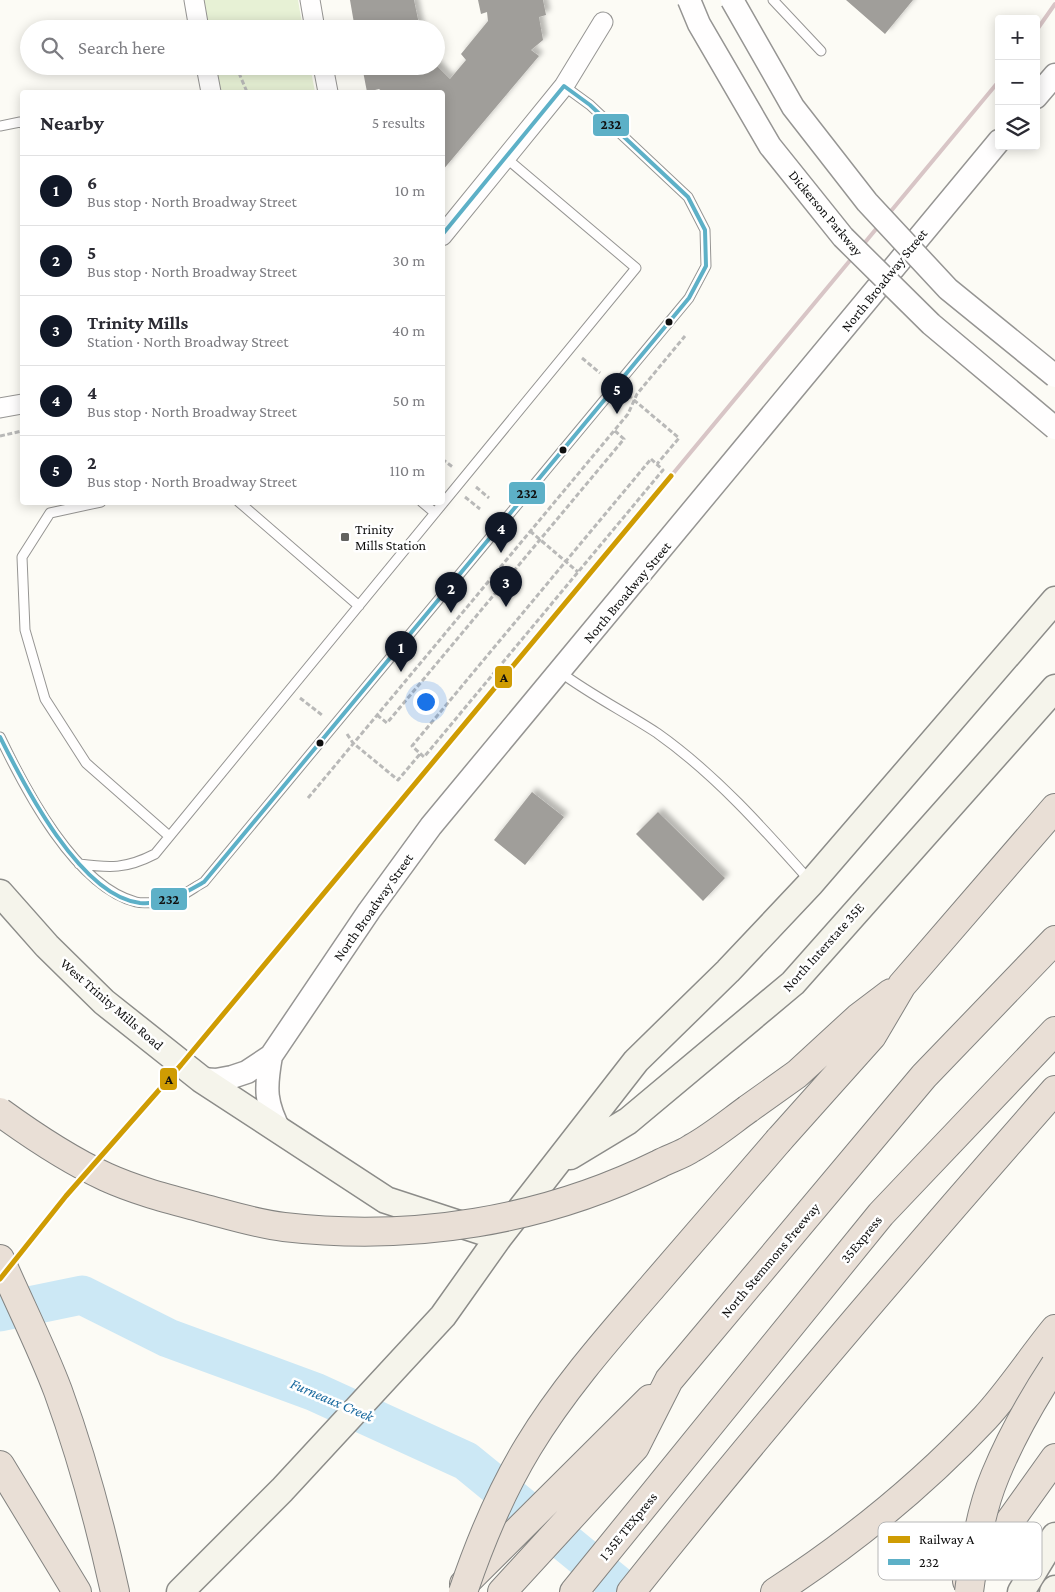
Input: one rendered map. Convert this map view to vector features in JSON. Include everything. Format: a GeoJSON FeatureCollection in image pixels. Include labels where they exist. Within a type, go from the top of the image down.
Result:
{"type":"FeatureCollection","features":[{"type":"Feature","properties":{"kind":"highway"},"geometry":{"type":"LineString","coordinates":[[463,1592],[479,1546],[499,1499],[528,1447],[576,1378],[626,1317],[872,1036],[902,985],[1055,808]]}},
{"type":"Feature","properties":{"kind":"highway","name":"North Stemmons Freeway"},"geometry":{"type":"LineString","coordinates":[[625,1440],[668,1380],[924,1076],[1055,940]]}},
{"type":"Feature","properties":{"kind":"highway"},"geometry":{"type":"LineString","coordinates":[[0,1112],[72,1158],[106,1177],[149,1194],[224,1214],[282,1227],[333,1231],[404,1232],[466,1225],[520,1214],[590,1194],[631,1178],[691,1149],[797,1074],[858,1018],[902,985]]}},
{"type":"Feature","properties":{"kind":"highway","name":"35Express"},"geometry":{"type":"LineString","coordinates":[[682,1461],[881,1214],[1055,1031]]}},
{"type":"Feature","properties":{"kind":"highway"},"geometry":{"type":"LineString","coordinates":[[631,1592],[714,1487],[1055,1090]]}},
{"type":"Feature","properties":{"kind":"highway"},"geometry":{"type":"LineString","coordinates":[[0,1259],[57,1390],[81,1459],[115,1592]]}},
{"type":"Feature","properties":{"kind":"highway"},"geometry":{"type":"LineString","coordinates":[[775,1592],[825,1559],[876,1520],[936,1468],[986,1416],[1055,1329]]}},
{"type":"Feature","properties":{"kind":"highway"},"geometry":{"type":"LineString","coordinates":[[981,1522],[994,1477],[1038,1391],[1055,1365]]}},
{"type":"Feature","properties":{"kind":"highway"},"geometry":{"type":"LineString","coordinates":[[456,1592],[625,1440]]}},
{"type":"Feature","properties":{"kind":"highway"},"geometry":{"type":"LineString","coordinates":[[502,1592],[625,1440]]}},
{"type":"Feature","properties":{"kind":"highway"},"geometry":{"type":"LineString","coordinates":[[1009,1522],[1055,1458]]}},
{"type":"Feature","properties":{"kind":"highway","name":"I 35E TEXpress"},"geometry":{"type":"LineString","coordinates":[[574,1592],[682,1461]]}},
{"type":"Feature","properties":{"kind":"highway"},"geometry":{"type":"LineString","coordinates":[[0,1465],[76,1592]]}},
{"type":"Feature","properties":{"kind":"highway"},"geometry":{"type":"LineString","coordinates":[[959,1592],[968,1580]]}},
{"type":"Feature","properties":{"kind":"main road"},"geometry":{"type":"LineString","coordinates":[[180,1592],[282,1490],[443,1316],[499,1237],[636,1061],[728,972],[811,883],[1055,600]]}},
{"type":"Feature","properties":{"kind":"main road","name":"North Interstate 35E"},"geometry":{"type":"LineString","coordinates":[[554,1166],[628,1120],[793,983],[1055,688]]}},
{"type":"Feature","properties":{"kind":"main road","name":"West Trinity Mills Road"},"geometry":{"type":"LineString","coordinates":[[0,893],[47,946],[104,1002],[201,1078],[281,1133],[386,1200],[499,1237]]}},
{"type":"Feature","properties":{"kind":"main road"},"geometry":{"type":"LineString","coordinates":[[1042,1557],[1055,1536]]}},
{"type":"Feature","properties":{"kind":"main road"},"geometry":{"type":"LineString","coordinates":[[1021,1592],[1028,1580]]}},
{"type":"Feature","properties":{"kind":"street"},"geometry":{"type":"LineString","coordinates":[[194,0],[197,20]]}},
{"type":"Feature","properties":{"kind":"street"},"geometry":{"type":"LineString","coordinates":[[310,0],[313,20]]}},
{"type":"Feature","properties":{"kind":"street","name":"Dickerson Parkway"},"geometry":{"type":"LineString","coordinates":[[689,0],[699,24],[770,146],[843,237],[931,324],[1055,428]]}},
{"type":"Feature","properties":{"kind":"street"},"geometry":{"type":"LineString","coordinates":[[732,0],[793,107],[867,202],[948,288],[1055,376]]}},
{"type":"Feature","properties":{"kind":"street"},"geometry":{"type":"LineString","coordinates":[[445,232],[564,86],[603,22]]}},
{"type":"Feature","properties":{"kind":"street"},"geometry":{"type":"LineString","coordinates":[[208,75],[211,90]]}},
{"type":"Feature","properties":{"kind":"street"},"geometry":{"type":"LineString","coordinates":[[325,75],[328,90]]}},
{"type":"Feature","properties":{"kind":"street"},"geometry":{"type":"LineString","coordinates":[[1040,92],[1055,75]]}},
{"type":"Feature","properties":{"kind":"street","name":"North Broadway Street"},"geometry":{"type":"LineString","coordinates":[[201,1078],[216,1080],[232,1078],[247,1072],[271,1056],[369,911],[431,826],[995,146]]}},
{"type":"Feature","properties":{"kind":"street"},"geometry":{"type":"LineString","coordinates":[[0,408],[20,404]]}},
{"type":"Feature","properties":{"kind":"street","name":"North Broadway Street"},"geometry":{"type":"LineString","coordinates":[[271,1056],[266,1095],[281,1133]]}},
{"type":"Feature","properties":{"kind":"lane"},"geometry":{"type":"LineString","coordinates":[[773,0],[821,51]]}},
{"type":"Feature","properties":{"kind":"lane"},"geometry":{"type":"LineString","coordinates":[[0,737],[21,782],[51,828],[79,864],[109,890],[136,902],[168,901],[204,882],[689,298],[706,266],[705,230],[688,197],[590,105],[564,86]]}},
{"type":"Feature","properties":{"kind":"lane"},"geometry":{"type":"LineString","coordinates":[[0,126],[20,122]]}},
{"type":"Feature","properties":{"kind":"lane"},"geometry":{"type":"LineString","coordinates":[[445,500],[636,268],[506,158]]}},
{"type":"Feature","properties":{"kind":"lane"},"geometry":{"type":"LineString","coordinates":[[87,505],[50,513],[22,557],[25,630],[45,699],[86,763],[169,836]]}},
{"type":"Feature","properties":{"kind":"lane"},"geometry":{"type":"LineString","coordinates":[[242,505],[359,606]]}},
{"type":"Feature","properties":{"kind":"lane"},"geometry":{"type":"LineString","coordinates":[[426,505],[435,512]]}},
{"type":"Feature","properties":{"kind":"lane"},"geometry":{"type":"LineString","coordinates":[[79,864],[110,868],[135,864],[154,854],[441,505]]}},
{"type":"Feature","properties":{"kind":"lane"},"geometry":{"type":"LineString","coordinates":[[560,672],[583,689],[657,734],[711,776],[811,883]]}},
{"type":"Feature","properties":{"kind":"path"},"geometry":{"type":"LineString","coordinates":[[240,75],[246,90]]}},
{"type":"Feature","properties":{"kind":"path"},"geometry":{"type":"LineString","coordinates":[[308,798],[628,414],[637,394],[685,336]]}},
{"type":"Feature","properties":{"kind":"path"},"geometry":{"type":"LineString","coordinates":[[570,348],[600,373]]}},
{"type":"Feature","properties":{"kind":"path"},"geometry":{"type":"LineString","coordinates":[[628,395],[679,438],[657,464]]}},
{"type":"Feature","properties":{"kind":"path"},"geometry":{"type":"LineString","coordinates":[[377,715],[387,723],[624,439],[614,430]]}},
{"type":"Feature","properties":{"kind":"path"},"geometry":{"type":"LineString","coordinates":[[0,436],[20,431]]}},
{"type":"Feature","properties":{"kind":"path"},"geometry":{"type":"LineString","coordinates":[[651,459],[657,464],[663,470],[424,757],[412,746],[566,561],[651,459]]}},
{"type":"Feature","properties":{"kind":"path"},"geometry":{"type":"LineString","coordinates":[[530,531],[578,572]]}},
{"type":"Feature","properties":{"kind":"path"},"geometry":{"type":"LineString","coordinates":[[290,690],[322,715]]}},
{"type":"Feature","properties":{"kind":"path"},"geometry":{"type":"LineString","coordinates":[[346,734],[398,780],[420,754]]}},
{"type":"Feature","properties":{"kind":"green space"},"geometry":{"type":"Polygon","coordinates":[[[202,0],[298,0],[301,20],[205,20],[202,0]]]}},
{"type":"Feature","properties":{"kind":"green space"},"geometry":{"type":"Polygon","coordinates":[[[217,75],[312,75],[315,90],[220,90],[217,75]]]}},
{"type":"Feature","properties":{"kind":"building"},"geometry":{"type":"Polygon","coordinates":[[[350,0],[414,0],[418,20],[353,20],[350,0]]]}},
{"type":"Feature","properties":{"kind":"building"},"geometry":{"type":"Polygon","coordinates":[[[478,0],[543,0],[546,15],[539,17],[543,40],[531,50],[539,56],[445,167],[445,90],[367,90],[364,75],[445,74],[450,79],[466,60],[461,54],[488,21],[487,12],[481,14],[478,0]]]}},
{"type":"Feature","properties":{"kind":"building"},"geometry":{"type":"Polygon","coordinates":[[[846,0],[913,0],[885,34],[846,0]]]}},
{"type":"Feature","properties":{"kind":"building"},"geometry":{"type":"Polygon","coordinates":[[[532,792],[564,817],[525,865],[494,840],[532,792]]]}},
{"type":"Feature","properties":{"kind":"building"},"geometry":{"type":"Polygon","coordinates":[[[658,812],[725,878],[703,901],[636,834],[658,812]]]}},
{"type":"Feature","properties":{"kind":"waterway","name":"Furneaux Creek"},"geometry":{"type":"LineString","coordinates":[[0,1312],[82,1295],[168,1338],[315,1392],[466,1461],[626,1592]]}},
{"type":"Feature","properties":{"kind":"railway"},"geometry":{"type":"LineString","coordinates":[[1040,25],[1055,4]]}},
{"type":"Feature","properties":{"kind":"railway"},"geometry":{"type":"LineString","coordinates":[[671,476],[995,86]]}},
{"type":"Feature","properties":{"kind":"rail line","name":"A"},"geometry":{"type":"LineString","coordinates":[[0,1279],[66,1196],[181,1065],[671,476]]}},
{"type":"Feature","properties":{"kind":"transit line","name":"232"},"geometry":{"type":"LineString","coordinates":[[0,737],[39,809],[56,835],[96,881],[118,896],[140,903],[158,902],[174,898],[204,882],[689,298],[706,266],[705,230],[688,197],[590,105],[564,86],[445,231]]}},
{"type":"Feature","properties":{"kind":"place","name":"2"},"geometry":{"type":"Point","coordinates":[617,414]}},
{"type":"Feature","properties":{"kind":"place","name":"Trinity Mills Station"},"geometry":{"type":"Point","coordinates":[345,537]}},
{"type":"Feature","properties":{"kind":"place","name":"4"},"geometry":{"type":"Point","coordinates":[501,553]}},
{"type":"Feature","properties":{"kind":"place","name":"Trinity Mills"},"geometry":{"type":"Point","coordinates":[506,607]}},
{"type":"Feature","properties":{"kind":"place","name":"5"},"geometry":{"type":"Point","coordinates":[451,613]}},
{"type":"Feature","properties":{"kind":"place","name":"6"},"geometry":{"type":"Point","coordinates":[401,672]}}]}
